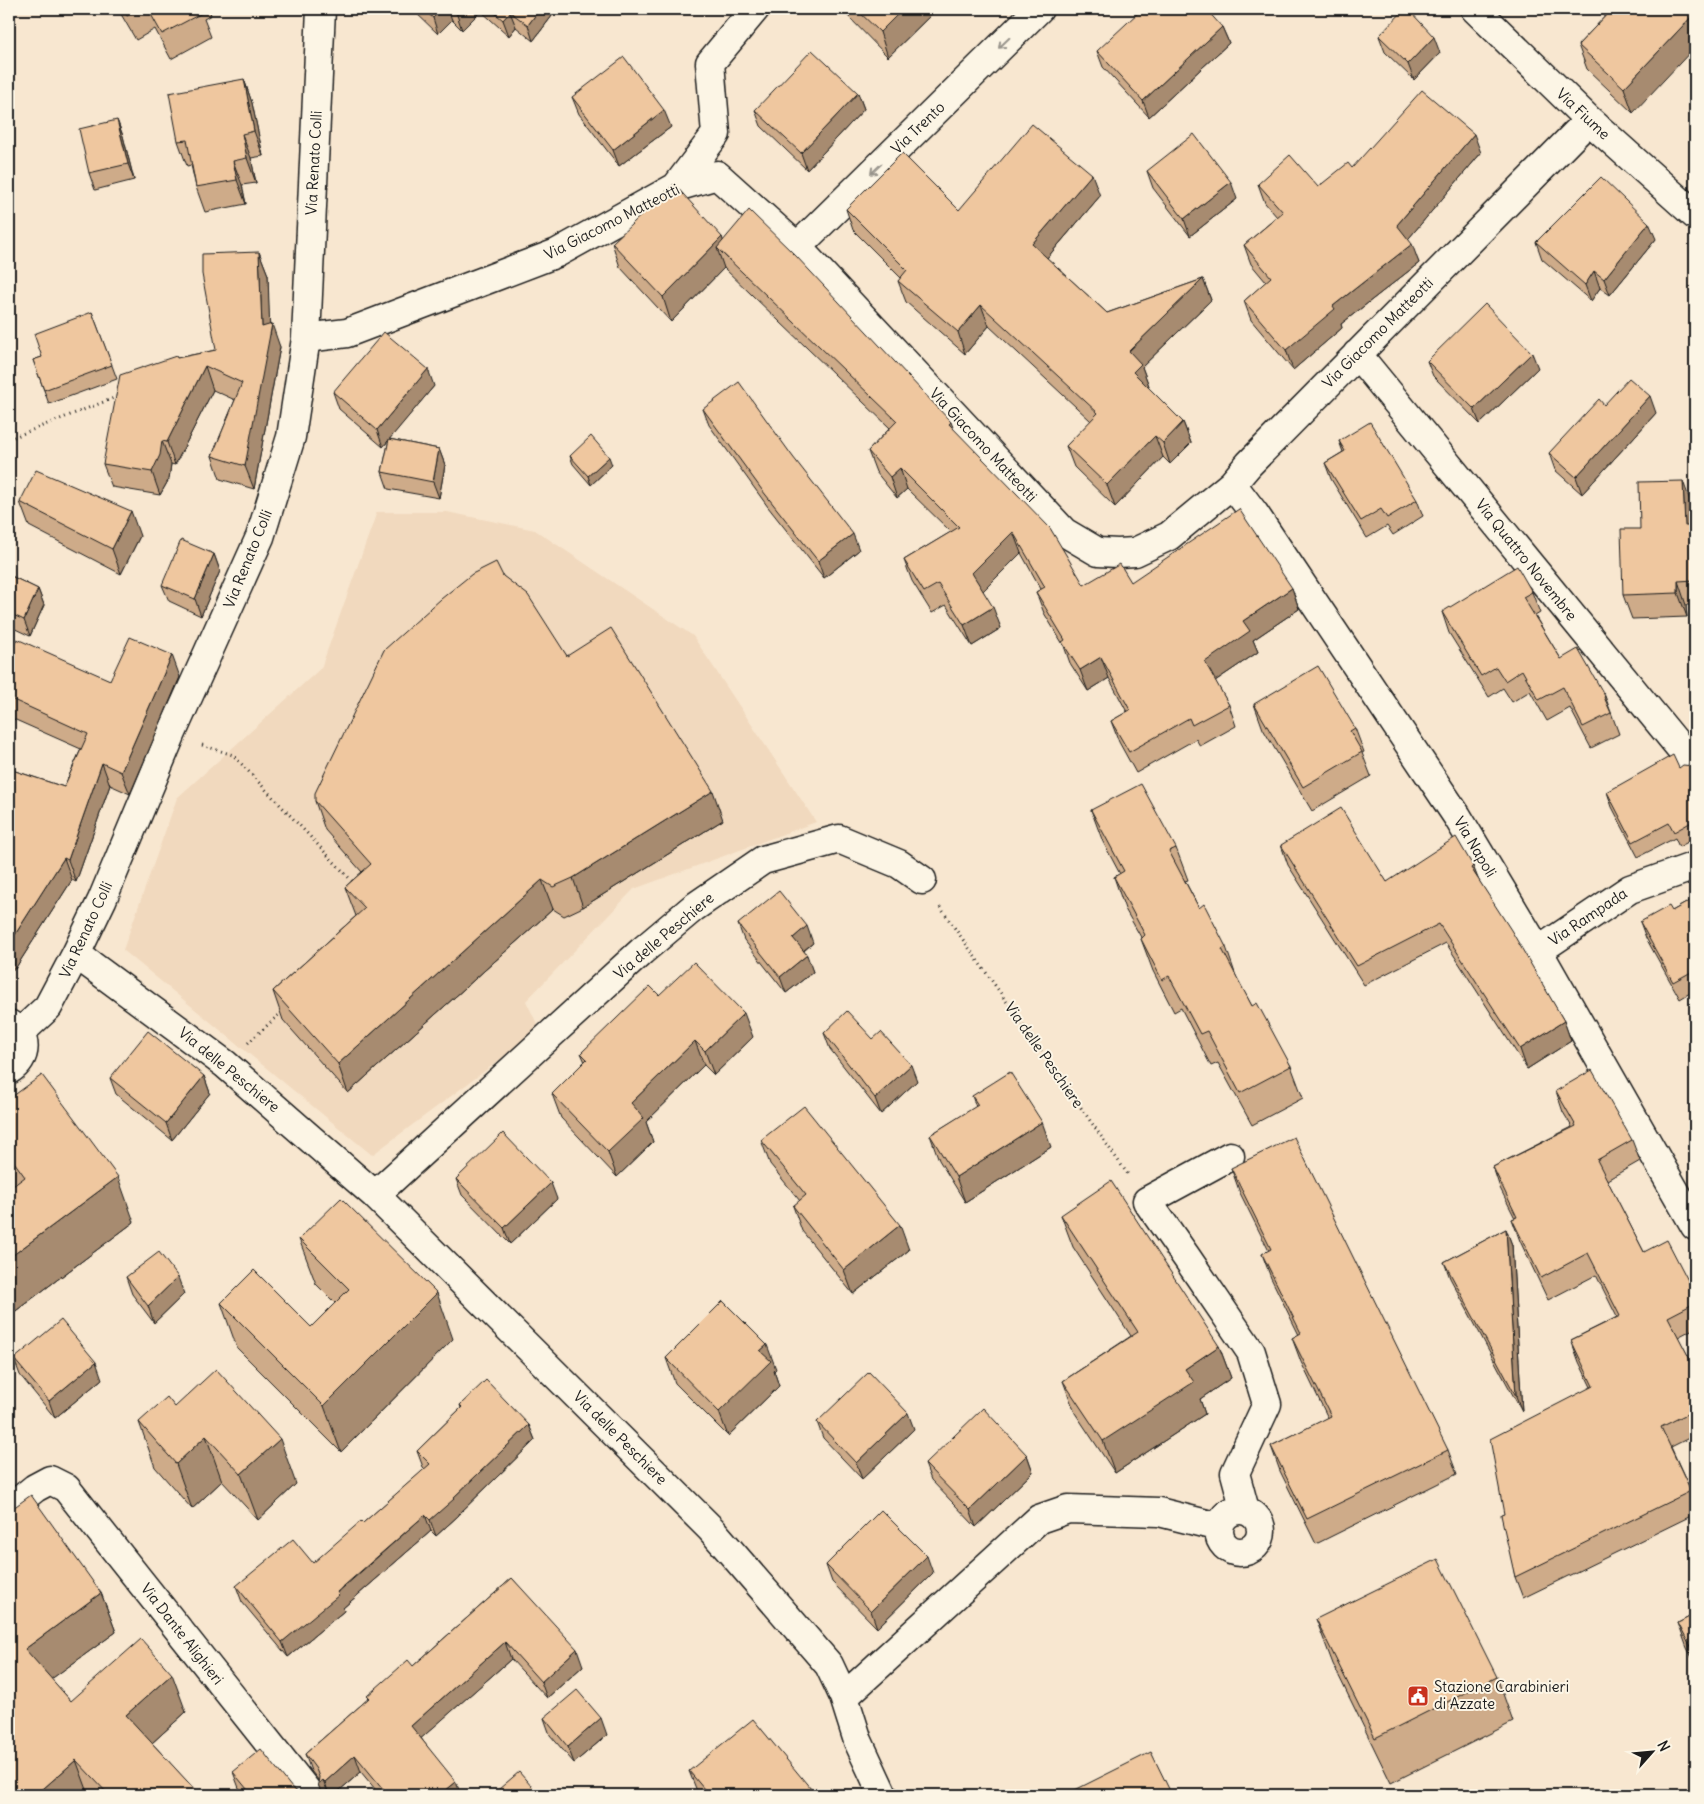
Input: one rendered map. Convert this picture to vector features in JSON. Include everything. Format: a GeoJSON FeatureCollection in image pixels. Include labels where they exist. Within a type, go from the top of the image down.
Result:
{"type":"FeatureCollection","features":[{"type":"Feature","properties":{"kind":"street","name":"Via Renato Colli"},"geometry":{"type":"LineString","coordinates":[[15,1028],[48,1007],[102,900],[171,735],[260,537],[291,437],[306,338],[321,9]]}},
{"type":"Feature","properties":{"kind":"street"},"geometry":{"type":"LineString","coordinates":[[676,187],[716,134],[710,63],[754,9]]}},
{"type":"Feature","properties":{"kind":"street","name":"Via Trento"},"geometry":{"type":"LineString","coordinates":[[796,246],[1039,9]]}},
{"type":"Feature","properties":{"kind":"street","name":"Via Fiume"},"geometry":{"type":"LineString","coordinates":[[1475,9],[1589,120],[1695,215]]}},
{"type":"Feature","properties":{"kind":"street","name":"Via Giacomo Matteotti"},"geometry":{"type":"LineString","coordinates":[[306,338],[347,333],[557,253],[676,187],[717,175],[796,246],[1064,532],[1098,552],[1136,552],[1169,536],[1232,484],[1249,464],[1589,120]]}},
{"type":"Feature","properties":{"kind":"street","name":"Via Quattro Novembre"},"geometry":{"type":"LineString","coordinates":[[1357,354],[1695,766]]}},
{"type":"Feature","properties":{"kind":"street","name":"Via Napoli"},"geometry":{"type":"LineString","coordinates":[[1232,484],[1254,513],[1451,808],[1538,951],[1695,1226]]}},
{"type":"Feature","properties":{"kind":"street","name":"Via delle Peschiere"},"geometry":{"type":"LineString","coordinates":[[375,1195],[642,951],[694,908],[763,860],[839,839],[899,864],[922,880]]}},
{"type":"Feature","properties":{"kind":"street","name":"Via Rampada"},"geometry":{"type":"LineString","coordinates":[[1538,951],[1630,888],[1695,866]]}},
{"type":"Feature","properties":{"kind":"street","name":"Via delle Peschiere"},"geometry":{"type":"LineString","coordinates":[[76,954],[225,1064],[375,1195],[711,1529],[829,1665],[844,1697],[858,1741],[884,1795]]}},
{"type":"Feature","properties":{"kind":"street"},"geometry":{"type":"LineString","coordinates":[[9,1070],[16,1066],[24,1050],[24,1042],[15,1028]]}},
{"type":"Feature","properties":{"kind":"street"},"geometry":{"type":"LineString","coordinates":[[1230,1156],[1147,1201],[1251,1352],[1267,1404],[1235,1473],[1245,1510]]}},
{"type":"Feature","properties":{"kind":"street","name":"Via Dante Alighieri"},"geometry":{"type":"LineString","coordinates":[[9,1509],[35,1488],[50,1480],[66,1488],[310,1795]]}},
{"type":"Feature","properties":{"kind":"street"},"geometry":{"type":"LineString","coordinates":[[844,1697],[1039,1519],[1068,1509],[1159,1512],[1219,1527]]}},
{"type":"Feature","properties":{"kind":"street"},"geometry":{"type":"LineString","coordinates":[[1238,1509],[1245,1510],[1257,1517],[1262,1530],[1258,1543],[1246,1552],[1232,1550],[1221,1540],[1219,1527],[1226,1515],[1238,1509]]}},
{"type":"Feature","properties":{"kind":"path"},"geometry":{"type":"LineString","coordinates":[[9,439],[120,396]]}},
{"type":"Feature","properties":{"kind":"path"},"geometry":{"type":"LineString","coordinates":[[200,744],[233,755],[355,884]]}},
{"type":"Feature","properties":{"kind":"path","name":"Via delle Peschiere"},"geometry":{"type":"LineString","coordinates":[[922,880],[1147,1201]]}},
{"type":"Feature","properties":{"kind":"path"},"geometry":{"type":"LineString","coordinates":[[225,1064],[290,1004]]}},
{"type":"Feature","properties":{"kind":"shaded area"},"geometry":{"type":"Polygon","coordinates":[[[377,512],[447,512],[535,530],[693,636],[816,822],[634,889],[526,1001],[540,1030],[372,1155],[123,950],[177,798],[321,668],[377,512]]]}},
{"type":"Feature","properties":{"kind":"building"},"geometry":{"type":"Polygon","coordinates":[[[123,9],[139,9],[127,16],[123,9]]]}},
{"type":"Feature","properties":{"kind":"building"},"geometry":{"type":"Polygon","coordinates":[[[148,9],[200,9],[202,13],[162,34],[148,9]]]}},
{"type":"Feature","properties":{"kind":"building"},"geometry":{"type":"Polygon","coordinates":[[[423,9],[442,9],[433,18],[423,9]]]}},
{"type":"Feature","properties":{"kind":"building"},"geometry":{"type":"Polygon","coordinates":[[[451,9],[462,9],[457,15],[451,9]]]}},
{"type":"Feature","properties":{"kind":"building"},"geometry":{"type":"Polygon","coordinates":[[[490,9],[540,9],[528,25],[510,12],[503,20],[490,9]]]}},
{"type":"Feature","properties":{"kind":"building"},"geometry":{"type":"Polygon","coordinates":[[[856,9],[903,9],[880,32],[856,9]]]}},
{"type":"Feature","properties":{"kind":"building"},"geometry":{"type":"Polygon","coordinates":[[[1142,9],[1206,9],[1222,27],[1143,101],[1097,51],[1142,9]]]}},
{"type":"Feature","properties":{"kind":"building"},"geometry":{"type":"Polygon","coordinates":[[[1405,9],[1408,9],[1434,37],[1408,64],[1379,36],[1405,9]]]}},
{"type":"Feature","properties":{"kind":"building"},"geometry":{"type":"Polygon","coordinates":[[[1612,9],[1695,9],[1695,13],[1624,88],[1578,45],[1612,9]]]}},
{"type":"Feature","properties":{"kind":"building"},"geometry":{"type":"Polygon","coordinates":[[[812,50],[858,93],[801,153],[755,110],[812,50]]]}},
{"type":"Feature","properties":{"kind":"building"},"geometry":{"type":"Polygon","coordinates":[[[624,57],[664,110],[613,150],[572,97],[624,57]]]}},
{"type":"Feature","properties":{"kind":"building"},"geometry":{"type":"Polygon","coordinates":[[[244,79],[254,131],[242,134],[247,158],[233,161],[237,180],[196,187],[187,140],[178,141],[169,93],[244,79]]]}},
{"type":"Feature","properties":{"kind":"building"},"geometry":{"type":"Polygon","coordinates":[[[1422,90],[1474,134],[1397,225],[1412,244],[1333,306],[1335,309],[1286,350],[1244,301],[1271,277],[1244,245],[1283,212],[1258,184],[1290,155],[1318,187],[1348,163],[1352,168],[1422,90]]]}},
{"type":"Feature","properties":{"kind":"building"},"geometry":{"type":"Polygon","coordinates":[[[117,120],[128,164],[89,173],[79,129],[117,120]]]}},
{"type":"Feature","properties":{"kind":"building"},"geometry":{"type":"Polygon","coordinates":[[[1032,124],[1092,174],[1032,244],[1107,313],[1203,279],[1129,351],[1141,364],[1133,372],[1183,422],[1163,443],[1155,436],[1107,485],[1066,446],[1098,413],[981,305],[958,332],[898,281],[907,270],[846,209],[902,153],[959,210],[1032,124]]]}},
{"type":"Feature","properties":{"kind":"building"},"geometry":{"type":"Polygon","coordinates":[[[1194,134],[1231,182],[1184,219],[1147,171],[1194,134]]]}},
{"type":"Feature","properties":{"kind":"building"},"geometry":{"type":"Polygon","coordinates":[[[1601,177],[1649,223],[1604,279],[1594,271],[1585,285],[1536,242],[1601,177]]]}},
{"type":"Feature","properties":{"kind":"building"},"geometry":{"type":"Polygon","coordinates":[[[674,184],[722,237],[663,297],[612,243],[674,184]]]}},
{"type":"Feature","properties":{"kind":"building"},"geometry":{"type":"Polygon","coordinates":[[[749,210],[796,256],[951,422],[949,424],[1050,528],[1084,585],[1120,564],[1131,582],[1239,509],[1292,588],[1243,621],[1250,631],[1205,662],[1229,705],[1192,725],[1189,718],[1129,752],[1111,721],[1130,710],[1101,657],[1080,670],[1062,642],[1065,640],[1036,592],[1045,587],[1013,532],[972,573],[993,607],[964,625],[938,584],[924,592],[904,560],[959,527],[900,468],[890,477],[868,451],[897,421],[717,248],[749,210]]]}},
{"type":"Feature","properties":{"kind":"building"},"geometry":{"type":"Polygon","coordinates":[[[259,252],[262,327],[272,324],[245,466],[212,456],[242,383],[205,366],[167,442],[162,441],[160,455],[152,472],[103,464],[120,375],[176,356],[177,358],[216,350],[202,274],[202,254],[259,252]]]}},
{"type":"Feature","properties":{"kind":"building"},"geometry":{"type":"Polygon","coordinates":[[[1485,304],[1532,353],[1474,409],[1427,361],[1485,304]]]}},
{"type":"Feature","properties":{"kind":"building"},"geometry":{"type":"Polygon","coordinates":[[[92,312],[112,365],[44,390],[33,360],[42,357],[34,334],[92,312]]]}},
{"type":"Feature","properties":{"kind":"building"},"geometry":{"type":"Polygon","coordinates":[[[384,332],[428,369],[377,430],[333,392],[384,332]]]}},
{"type":"Feature","properties":{"kind":"building"},"geometry":{"type":"Polygon","coordinates":[[[1629,378],[1650,396],[1576,477],[1549,453],[1599,399],[1604,405],[1629,378]]]}},
{"type":"Feature","properties":{"kind":"building"},"geometry":{"type":"Polygon","coordinates":[[[739,382],[793,457],[853,534],[818,561],[762,490],[703,409],[739,382]]]}},
{"type":"Feature","properties":{"kind":"building"},"geometry":{"type":"Polygon","coordinates":[[[1370,422],[1417,500],[1387,518],[1381,509],[1361,521],[1325,463],[1345,451],[1339,441],[1370,422]]]}},
{"type":"Feature","properties":{"kind":"building"},"geometry":{"type":"Polygon","coordinates":[[[591,436],[609,457],[588,476],[570,456],[591,436]]]}},
{"type":"Feature","properties":{"kind":"building"},"geometry":{"type":"Polygon","coordinates":[[[389,439],[439,449],[433,482],[382,472],[389,439]]]}},
{"type":"Feature","properties":{"kind":"building"},"geometry":{"type":"Polygon","coordinates":[[[36,470],[131,511],[112,549],[20,502],[36,470]]]}},
{"type":"Feature","properties":{"kind":"building"},"geometry":{"type":"Polygon","coordinates":[[[1683,481],[1685,526],[1695,526],[1695,580],[1678,581],[1678,593],[1623,595],[1621,529],[1640,529],[1639,482],[1683,481]]]}},
{"type":"Feature","properties":{"kind":"building"},"geometry":{"type":"Polygon","coordinates":[[[181,540],[214,554],[195,599],[162,585],[181,540]]]}},
{"type":"Feature","properties":{"kind":"building"},"geometry":{"type":"Polygon","coordinates":[[[496,562],[503,576],[528,595],[567,656],[611,628],[713,791],[573,878],[553,887],[542,880],[338,1064],[273,991],[365,908],[345,887],[371,864],[315,801],[315,793],[384,650],[472,574],[496,562]]]}},
{"type":"Feature","properties":{"kind":"building"},"geometry":{"type":"Polygon","coordinates":[[[1517,566],[1532,592],[1523,597],[1561,659],[1578,649],[1605,696],[1611,713],[1583,727],[1563,687],[1539,700],[1522,670],[1505,681],[1496,667],[1481,676],[1442,612],[1517,566]]]}},
{"type":"Feature","properties":{"kind":"building"},"geometry":{"type":"Polygon","coordinates":[[[9,575],[38,589],[24,620],[9,613],[9,575]]]}},
{"type":"Feature","properties":{"kind":"building"},"geometry":{"type":"Polygon","coordinates":[[[130,637],[172,655],[121,772],[102,763],[68,860],[64,858],[9,944],[9,769],[64,787],[88,734],[9,698],[9,656],[17,639],[110,680],[130,637]]]}},
{"type":"Feature","properties":{"kind":"building"},"geometry":{"type":"Polygon","coordinates":[[[1318,666],[1355,728],[1350,731],[1362,752],[1303,787],[1254,704],[1318,666]]]}},
{"type":"Feature","properties":{"kind":"building"},"geometry":{"type":"Polygon","coordinates":[[[1673,755],[1679,768],[1683,765],[1693,766],[1695,771],[1695,820],[1674,832],[1669,823],[1633,842],[1607,792],[1673,755]]]}},
{"type":"Feature","properties":{"kind":"building"},"geometry":{"type":"Polygon","coordinates":[[[1141,784],[1176,848],[1169,851],[1199,908],[1204,904],[1226,947],[1222,949],[1252,1006],[1257,1003],[1291,1066],[1240,1093],[1207,1031],[1200,1034],[1169,976],[1162,980],[1141,939],[1145,935],[1114,877],[1124,871],[1091,810],[1141,784]]]}},
{"type":"Feature","properties":{"kind":"building"},"geometry":{"type":"Polygon","coordinates":[[[1341,808],[1387,882],[1456,837],[1473,866],[1471,868],[1511,930],[1564,1021],[1520,1049],[1439,924],[1357,966],[1281,845],[1341,808]]]}},
{"type":"Feature","properties":{"kind":"building"},"geometry":{"type":"Polygon","coordinates":[[[779,891],[807,926],[793,938],[807,955],[780,977],[738,924],[779,891]]]}},
{"type":"Feature","properties":{"kind":"building"},"geometry":{"type":"Polygon","coordinates":[[[1695,898],[1695,970],[1673,982],[1640,922],[1669,906],[1672,911],[1695,898]]]}},
{"type":"Feature","properties":{"kind":"building"},"geometry":{"type":"Polygon","coordinates":[[[694,962],[744,1013],[705,1051],[695,1041],[631,1103],[644,1118],[608,1152],[552,1094],[587,1059],[581,1053],[650,986],[659,995],[694,962]]]}},
{"type":"Feature","properties":{"kind":"building"},"geometry":{"type":"Polygon","coordinates":[[[847,1011],[873,1039],[881,1032],[911,1065],[875,1098],[824,1033],[847,1011]]]}},
{"type":"Feature","properties":{"kind":"building"},"geometry":{"type":"Polygon","coordinates":[[[148,1031],[204,1076],[166,1123],[110,1078],[148,1031]]]}},
{"type":"Feature","properties":{"kind":"building"},"geometry":{"type":"Polygon","coordinates":[[[1592,1070],[1632,1140],[1597,1160],[1644,1252],[1667,1240],[1695,1294],[1695,1303],[1668,1317],[1695,1369],[1695,1410],[1661,1427],[1691,1491],[1515,1577],[1501,1515],[1504,1514],[1490,1439],[1593,1386],[1571,1340],[1620,1316],[1588,1253],[1541,1278],[1512,1219],[1517,1217],[1493,1167],[1576,1126],[1556,1091],[1592,1070]]]}},
{"type":"Feature","properties":{"kind":"building"},"geometry":{"type":"Polygon","coordinates":[[[1010,1072],[1042,1122],[956,1177],[930,1135],[978,1105],[972,1096],[1010,1072]]]}},
{"type":"Feature","properties":{"kind":"building"},"geometry":{"type":"Polygon","coordinates":[[[42,1075],[118,1177],[9,1258],[9,1189],[25,1177],[9,1155],[9,1099],[42,1075]]]}},
{"type":"Feature","properties":{"kind":"building"},"geometry":{"type":"Polygon","coordinates":[[[804,1106],[900,1225],[844,1270],[793,1206],[806,1195],[761,1140],[804,1106]]]}},
{"type":"Feature","properties":{"kind":"building"},"geometry":{"type":"Polygon","coordinates":[[[503,1133],[551,1183],[504,1228],[456,1179],[503,1133]]]}},
{"type":"Feature","properties":{"kind":"building"},"geometry":{"type":"Polygon","coordinates":[[[1294,1137],[1448,1450],[1307,1519],[1271,1446],[1331,1416],[1292,1338],[1301,1333],[1262,1254],[1271,1249],[1231,1168],[1294,1137]]]}},
{"type":"Feature","properties":{"kind":"building"},"geometry":{"type":"Polygon","coordinates":[[[1111,1181],[1219,1346],[1185,1369],[1194,1382],[1103,1441],[1063,1381],[1138,1332],[1061,1215],[1111,1181]]]}},
{"type":"Feature","properties":{"kind":"building"},"geometry":{"type":"Polygon","coordinates":[[[341,1198],[437,1293],[324,1406],[221,1303],[254,1270],[311,1327],[349,1289],[299,1239],[341,1198]]]}},
{"type":"Feature","properties":{"kind":"building"},"geometry":{"type":"Polygon","coordinates":[[[1506,1229],[1516,1396],[1444,1262],[1506,1229]]]}},
{"type":"Feature","properties":{"kind":"building"},"geometry":{"type":"Polygon","coordinates":[[[159,1252],[178,1277],[148,1306],[126,1277],[159,1252]]]}},
{"type":"Feature","properties":{"kind":"building"},"geometry":{"type":"Polygon","coordinates":[[[723,1301],[767,1345],[760,1351],[771,1361],[719,1412],[666,1358],[723,1301]]]}},
{"type":"Feature","properties":{"kind":"building"},"geometry":{"type":"Polygon","coordinates":[[[61,1320],[96,1362],[49,1401],[14,1359],[61,1320]]]}},
{"type":"Feature","properties":{"kind":"building"},"geometry":{"type":"Polygon","coordinates":[[[216,1369],[280,1439],[241,1474],[206,1436],[176,1464],[139,1422],[167,1397],[175,1407],[216,1369]]]}},
{"type":"Feature","properties":{"kind":"building"},"geometry":{"type":"Polygon","coordinates":[[[869,1372],[908,1413],[856,1463],[817,1422],[869,1372]]]}},
{"type":"Feature","properties":{"kind":"building"},"geometry":{"type":"Polygon","coordinates":[[[486,1380],[529,1425],[454,1499],[430,1520],[425,1515],[337,1592],[339,1595],[282,1642],[236,1586],[293,1539],[313,1563],[361,1521],[363,1523],[430,1464],[417,1451],[462,1407],[460,1405],[486,1380]]]}},
{"type":"Feature","properties":{"kind":"building"},"geometry":{"type":"Polygon","coordinates":[[[983,1408],[1027,1455],[970,1510],[925,1464],[983,1408]]]}},
{"type":"Feature","properties":{"kind":"building"},"geometry":{"type":"Polygon","coordinates":[[[31,1495],[101,1593],[25,1649],[71,1701],[141,1639],[172,1674],[126,1715],[199,1794],[109,1795],[76,1760],[36,1795],[9,1795],[9,1758],[13,1754],[9,1749],[9,1511],[31,1495]]]}},
{"type":"Feature","properties":{"kind":"building"},"geometry":{"type":"Polygon","coordinates":[[[881,1510],[927,1556],[871,1611],[826,1565],[881,1510]]]}},
{"type":"Feature","properties":{"kind":"building"},"geometry":{"type":"Polygon","coordinates":[[[1438,1559],[1497,1677],[1375,1738],[1316,1619],[1438,1559]]]}},
{"type":"Feature","properties":{"kind":"building"},"geometry":{"type":"Polygon","coordinates":[[[512,1578],[577,1649],[541,1682],[505,1642],[411,1726],[456,1782],[440,1795],[400,1795],[395,1789],[388,1795],[355,1755],[325,1782],[323,1780],[318,1784],[319,1777],[316,1769],[305,1754],[369,1698],[367,1696],[408,1660],[413,1666],[512,1578]]]}},
{"type":"Feature","properties":{"kind":"building"},"geometry":{"type":"Polygon","coordinates":[[[1695,1614],[1695,1656],[1678,1623],[1695,1614]]]}},
{"type":"Feature","properties":{"kind":"building"},"geometry":{"type":"Polygon","coordinates":[[[577,1690],[601,1718],[568,1747],[544,1718],[577,1690]]]}},
{"type":"Feature","properties":{"kind":"building"},"geometry":{"type":"Polygon","coordinates":[[[753,1719],[816,1795],[709,1795],[689,1771],[753,1719]]]}},
{"type":"Feature","properties":{"kind":"building"},"geometry":{"type":"Polygon","coordinates":[[[261,1749],[292,1788],[299,1793],[307,1793],[305,1795],[252,1795],[233,1772],[261,1749]]]}},
{"type":"Feature","properties":{"kind":"building"},"geometry":{"type":"Polygon","coordinates":[[[1151,1752],[1172,1795],[1065,1795],[1151,1752]]]}},
{"type":"Feature","properties":{"kind":"building"},"geometry":{"type":"Polygon","coordinates":[[[519,1772],[539,1795],[492,1795],[519,1772]]]}},
{"type":"Feature","properties":{"kind":"place","name":"Stazione Carabinieri di Azzate"},"geometry":{"type":"Point","coordinates":[1418,1696]}}]}
